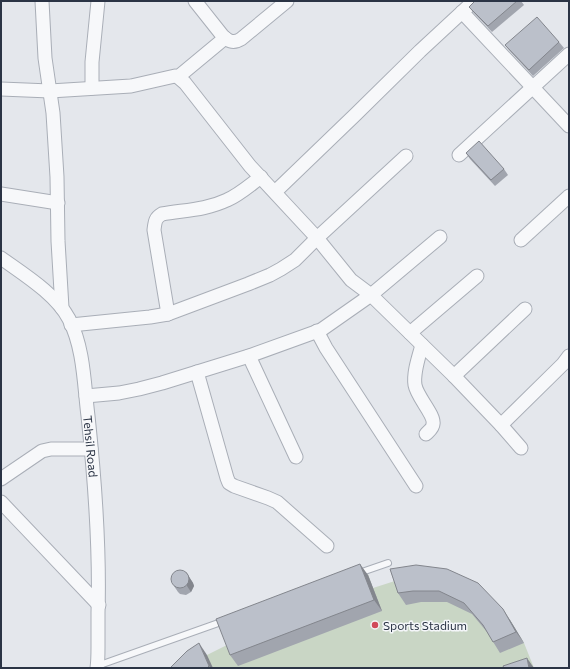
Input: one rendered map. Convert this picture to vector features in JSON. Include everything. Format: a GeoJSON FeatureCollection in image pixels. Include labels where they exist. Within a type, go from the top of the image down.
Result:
{"type":"FeatureCollection","features":[{"type":"Feature","properties":{"kind":"street"},"geometry":{"type":"LineString","coordinates":[[42,1],[58,177],[58,241],[62,308]]}},
{"type":"Feature","properties":{"kind":"street"},"geometry":{"type":"LineString","coordinates":[[92,88],[92,62],[98,1]]}},
{"type":"Feature","properties":{"kind":"street"},"geometry":{"type":"LineString","coordinates":[[195,1],[225,38],[230,42],[237,42],[286,1]]}},
{"type":"Feature","properties":{"kind":"street"},"geometry":{"type":"LineString","coordinates":[[275,192],[420,51],[474,1]]}},
{"type":"Feature","properties":{"kind":"street"},"geometry":{"type":"LineString","coordinates":[[462,12],[569,126]]}},
{"type":"Feature","properties":{"kind":"street"},"geometry":{"type":"LineString","coordinates":[[1,89],[50,91],[132,86],[178,76],[225,38]]}},
{"type":"Feature","properties":{"kind":"street"},"geometry":{"type":"LineString","coordinates":[[459,155],[569,54]]}},
{"type":"Feature","properties":{"kind":"street"},"geometry":{"type":"LineString","coordinates":[[178,76],[250,166],[317,238],[351,280],[371,295],[422,344],[501,425],[521,448]]}},
{"type":"Feature","properties":{"kind":"street"},"geometry":{"type":"LineString","coordinates":[[71,325],[168,314],[270,275],[295,260],[406,156]]}},
{"type":"Feature","properties":{"kind":"street"},"geometry":{"type":"LineString","coordinates":[[168,314],[154,230],[155,221],[158,216],[209,206],[228,200],[261,177]]}},
{"type":"Feature","properties":{"kind":"street"},"geometry":{"type":"LineString","coordinates":[[1,194],[58,203]]}},
{"type":"Feature","properties":{"kind":"street"},"geometry":{"type":"LineString","coordinates":[[521,240],[569,196]]}},
{"type":"Feature","properties":{"kind":"street"},"geometry":{"type":"LineString","coordinates":[[86,396],[119,393],[139,389],[249,356],[321,330],[371,295],[440,237]]}},
{"type":"Feature","properties":{"kind":"street","name":"Tehsil Road"},"geometry":{"type":"LineString","coordinates":[[1,258],[31,280],[62,308],[69,319],[78,342],[84,370],[92,448],[99,553],[100,588],[97,667]]}},
{"type":"Feature","properties":{"kind":"street"},"geometry":{"type":"LineString","coordinates":[[410,333],[477,276]]}},
{"type":"Feature","properties":{"kind":"street"},"geometry":{"type":"LineString","coordinates":[[454,376],[524,309]]}},
{"type":"Feature","properties":{"kind":"street"},"geometry":{"type":"LineString","coordinates":[[317,331],[326,348],[416,486]]}},
{"type":"Feature","properties":{"kind":"street"},"geometry":{"type":"LineString","coordinates":[[422,344],[415,384],[419,395],[433,419],[434,424],[426,434]]}},
{"type":"Feature","properties":{"kind":"street"},"geometry":{"type":"LineString","coordinates":[[249,356],[296,457]]}},
{"type":"Feature","properties":{"kind":"street"},"geometry":{"type":"LineString","coordinates":[[501,425],[563,364],[569,356]]}},
{"type":"Feature","properties":{"kind":"street"},"geometry":{"type":"LineString","coordinates":[[197,372],[226,478],[229,484],[277,502],[327,546]]}},
{"type":"Feature","properties":{"kind":"street"},"geometry":{"type":"LineString","coordinates":[[1,479],[42,451],[51,449],[92,448]]}},
{"type":"Feature","properties":{"kind":"street"},"geometry":{"type":"LineString","coordinates":[[1,502],[99,605]]}},
{"type":"Feature","properties":{"kind":"lane"},"geometry":{"type":"LineString","coordinates":[[350,576],[388,563]]}},
{"type":"Feature","properties":{"kind":"lane"},"geometry":{"type":"LineString","coordinates":[[97,667],[230,618]]}},
{"type":"Feature","properties":{"kind":"green space","name":"Sports Stadium"},"geometry":{"type":"Polygon","coordinates":[[[368,574],[373,588],[398,580],[510,620],[524,643],[534,668],[189,668],[207,655],[229,644],[224,630],[368,574]]]}},
{"type":"Feature","properties":{"kind":"building"},"geometry":{"type":"Polygon","coordinates":[[[475,1],[517,1],[488,26],[469,7],[475,1]]]}},
{"type":"Feature","properties":{"kind":"building"},"geometry":{"type":"Polygon","coordinates":[[[537,17],[559,42],[529,70],[505,45],[537,17]]]}},
{"type":"Feature","properties":{"kind":"building"},"geometry":{"type":"Polygon","coordinates":[[[479,141],[504,169],[491,180],[466,153],[479,141]]]}},
{"type":"Feature","properties":{"kind":"building"},"geometry":{"type":"Polygon","coordinates":[[[360,564],[374,600],[230,655],[216,619],[360,564]]]}},
{"type":"Feature","properties":{"kind":"building"},"geometry":{"type":"Polygon","coordinates":[[[416,565],[447,569],[478,583],[503,609],[516,632],[493,642],[483,625],[464,603],[439,591],[413,591],[398,593],[390,569],[416,565]]]}},
{"type":"Feature","properties":{"kind":"building"},"geometry":{"type":"Polygon","coordinates":[[[180,570],[186,573],[189,579],[186,585],[180,588],[174,585],[171,579],[174,573],[180,570]]]}},
{"type":"Feature","properties":{"kind":"building"},"geometry":{"type":"Polygon","coordinates":[[[199,643],[209,666],[207,668],[170,668],[187,651],[199,643]]]}},
{"type":"Feature","properties":{"kind":"building"},"geometry":{"type":"Polygon","coordinates":[[[527,658],[529,668],[504,668],[503,666],[527,658]]]}},
{"type":"Feature","properties":{"kind":"place","name":"Sports Stadium"},"geometry":{"type":"Point","coordinates":[375,625]}}]}
